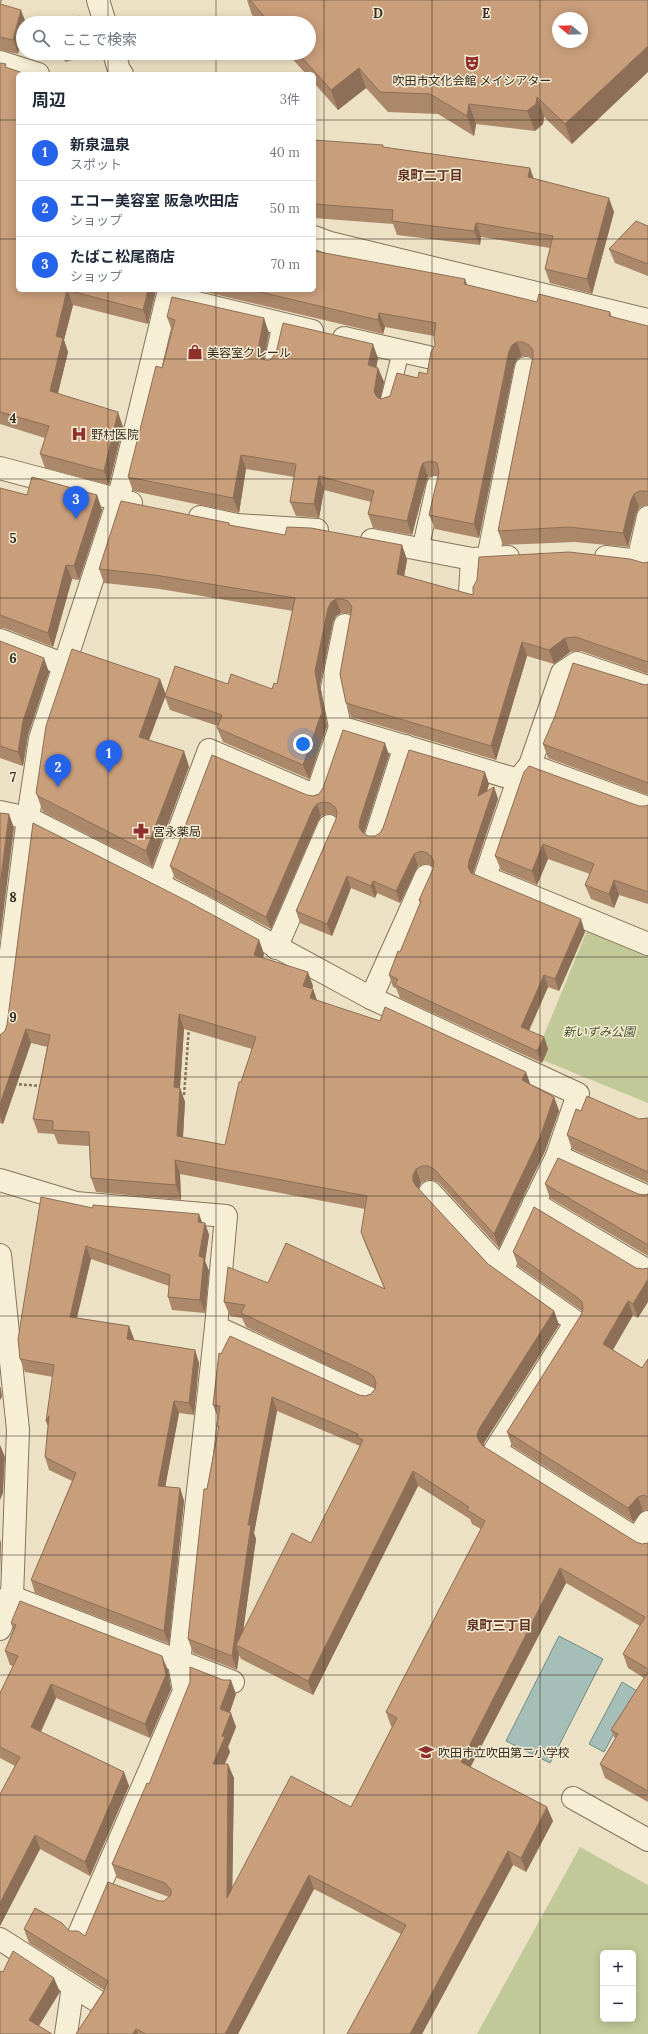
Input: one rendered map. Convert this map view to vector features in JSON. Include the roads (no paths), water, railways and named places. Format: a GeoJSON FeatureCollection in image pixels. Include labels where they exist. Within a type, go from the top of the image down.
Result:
{"type":"FeatureCollection","features":[{"type":"Feature","properties":{"kind":"street"},"geometry":{"type":"LineString","coordinates":[[98,0],[103,16]]}},
{"type":"Feature","properties":{"kind":"street"},"geometry":{"type":"LineString","coordinates":[[0,62],[32,72]]}},
{"type":"Feature","properties":{"kind":"street"},"geometry":{"type":"LineString","coordinates":[[316,238],[330,243],[648,320]]}},
{"type":"Feature","properties":{"kind":"street"},"geometry":{"type":"LineString","coordinates":[[0,1038],[28,818],[40,739],[118,501],[168,293],[281,323],[428,357]]}},
{"type":"Feature","properties":{"kind":"street"},"geometry":{"type":"LineString","coordinates":[[470,593],[480,558],[526,368]]}},
{"type":"Feature","properties":{"kind":"street"},"geometry":{"type":"LineString","coordinates":[[0,468],[118,501],[147,507]]}},
{"type":"Feature","properties":{"kind":"street"},"geometry":{"type":"LineString","coordinates":[[177,513],[237,525],[318,530],[420,550],[480,558],[527,556]]}},
{"type":"Feature","properties":{"kind":"street"},"geometry":{"type":"LineString","coordinates":[[582,555],[643,563],[648,517]]}},
{"type":"Feature","properties":{"kind":"street"},"geometry":{"type":"LineString","coordinates":[[159,884],[209,750],[316,796],[340,726],[332,688],[345,625]]}},
{"type":"Feature","properties":{"kind":"street"},"geometry":{"type":"LineString","coordinates":[[0,640],[65,665]]}},
{"type":"Feature","properties":{"kind":"street"},"geometry":{"type":"LineString","coordinates":[[648,687],[577,663],[562,673],[485,877],[648,944]]}},
{"type":"Feature","properties":{"kind":"street"},"geometry":{"type":"LineString","coordinates":[[340,726],[405,746],[524,773],[648,808]]}},
{"type":"Feature","properties":{"kind":"street"},"geometry":{"type":"LineString","coordinates":[[376,836],[405,746]]}},
{"type":"Feature","properties":{"kind":"street"},"geometry":{"type":"LineString","coordinates":[[0,812],[28,818],[159,884],[371,998],[585,1097],[502,1270]]}},
{"type":"Feature","properties":{"kind":"street"},"geometry":{"type":"LineString","coordinates":[[276,948],[329,826]]}},
{"type":"Feature","properties":{"kind":"street"},"geometry":{"type":"LineString","coordinates":[[371,998],[426,876]]}},
{"type":"Feature","properties":{"kind":"street"},"geometry":{"type":"LineString","coordinates":[[557,1156],[648,1197]]}},
{"type":"Feature","properties":{"kind":"street"},"geometry":{"type":"LineString","coordinates":[[0,1180],[76,1203],[226,1216],[216,1327],[179,1663],[184,1690],[108,1884],[79,1934]]}},
{"type":"Feature","properties":{"kind":"street"},"geometry":{"type":"LineString","coordinates":[[430,1192],[502,1270],[576,1322],[495,1450],[644,1536]]}},
{"type":"Feature","properties":{"kind":"street"},"geometry":{"type":"LineString","coordinates":[[534,1203],[648,1271]]}},
{"type":"Feature","properties":{"kind":"street"},"geometry":{"type":"LineString","coordinates":[[0,1255],[9,1425],[6,1599],[0,1629]]}},
{"type":"Feature","properties":{"kind":"street"},"geometry":{"type":"LineString","coordinates":[[216,1327],[369,1398]]}},
{"type":"Feature","properties":{"kind":"street"},"geometry":{"type":"LineString","coordinates":[[6,1599],[233,1682]]}},
{"type":"Feature","properties":{"kind":"street"},"geometry":{"type":"LineString","coordinates":[[573,1798],[648,1840]]}},
{"type":"Feature","properties":{"kind":"street"},"geometry":{"type":"LineString","coordinates":[[0,1939],[96,2001]]}},
{"type":"Feature","properties":{"kind":"street"},"geometry":{"type":"LineString","coordinates":[[66,2034],[73,1986]]}},
{"type":"Feature","properties":{"kind":"lane"},"geometry":{"type":"LineString","coordinates":[[272,364],[281,323]]}},
{"type":"Feature","properties":{"kind":"lane"},"geometry":{"type":"LineString","coordinates":[[388,404],[401,351]]}},
{"type":"Feature","properties":{"kind":"lane"},"geometry":{"type":"LineString","coordinates":[[420,550],[435,484]]}},
{"type":"Feature","properties":{"kind":"water"},"geometry":{"type":"Polygon","coordinates":[[[559,1636],[603,1659],[550,1763],[506,1741],[559,1636]]]}},
{"type":"Feature","properties":{"kind":"water"},"geometry":{"type":"Polygon","coordinates":[[[622,1682],[637,1691],[604,1752],[589,1744],[622,1682]]]}},
{"type":"Feature","properties":{"kind":"place","name":"吹田市文化会館 メイシアター"},"geometry":{"type":"Point","coordinates":[472,63]}},
{"type":"Feature","properties":{"kind":"place","name":"美容室クレール"},"geometry":{"type":"Point","coordinates":[195,352]}},
{"type":"Feature","properties":{"kind":"place","name":"野村医院"},"geometry":{"type":"Point","coordinates":[79,434]}},
{"type":"Feature","properties":{"kind":"place","name":"たばこ松尾商店"},"geometry":{"type":"Point","coordinates":[76,519]}},
{"type":"Feature","properties":{"kind":"place","name":"新泉温泉"},"geometry":{"type":"Point","coordinates":[109,773]}},
{"type":"Feature","properties":{"kind":"place","name":"エコー美容室 阪急吹田店"},"geometry":{"type":"Point","coordinates":[58,787]}},
{"type":"Feature","properties":{"kind":"place","name":"宮永薬局"},"geometry":{"type":"Point","coordinates":[141,831]}},
{"type":"Feature","properties":{"kind":"place","name":"吹田市立吹田第二小学校"},"geometry":{"type":"Point","coordinates":[426,1752]}},
{"type":"Feature","properties":{"kind":"district","name":"泉町二丁目"},"geometry":{"type":"Point","coordinates":[430,175]}},
{"type":"Feature","properties":{"kind":"district","name":"泉町三丁目"},"geometry":{"type":"Point","coordinates":[499,1625]}},
{"type":"Feature","properties":{"kind":"park label","name":"新いずみ公園"},"geometry":{"type":"Point","coordinates":[599,1031]}}]}
